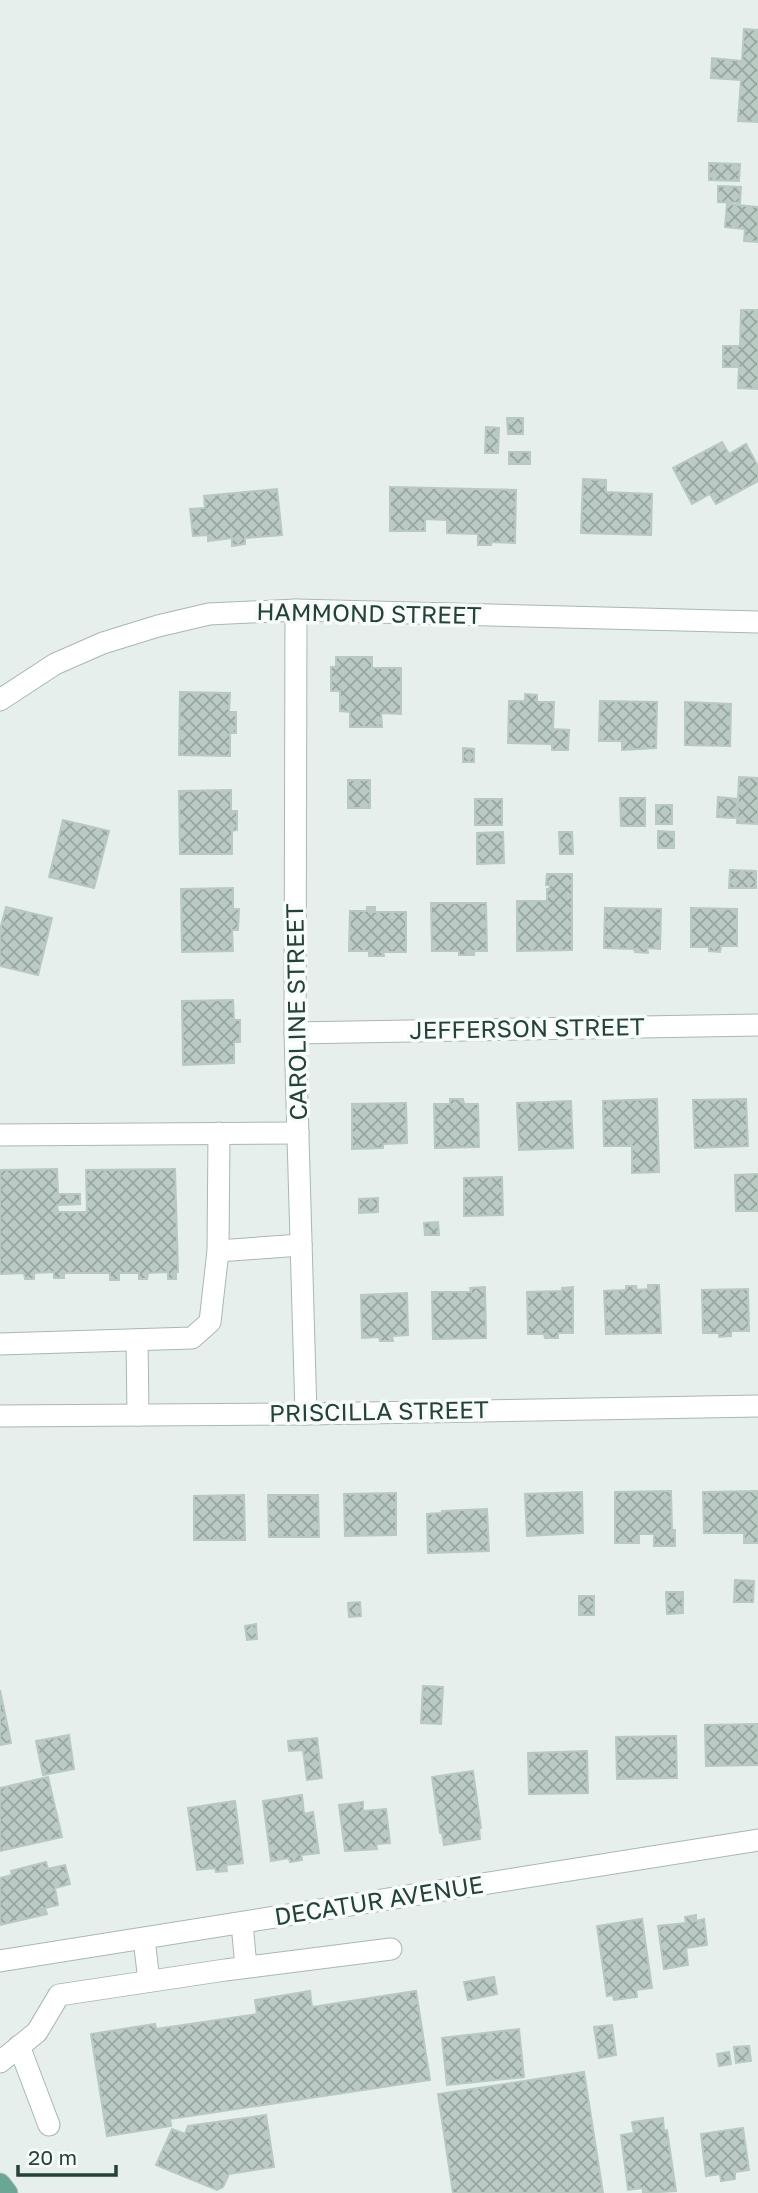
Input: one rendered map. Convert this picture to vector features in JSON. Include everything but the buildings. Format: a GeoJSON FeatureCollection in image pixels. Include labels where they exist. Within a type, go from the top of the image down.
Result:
{"type":"FeatureCollection","features":[{"type":"Feature","properties":{"kind":"main road"},"geometry":{"type":"LineString","coordinates":[[0,2184],[6,2193]]}},
{"type":"Feature","properties":{"kind":"street","name":"HAMMOND STREET"},"geometry":{"type":"LineString","coordinates":[[0,700],[55,664],[103,643],[209,614],[296,610],[758,622]]}},
{"type":"Feature","properties":{"kind":"street","name":"CAROLINE STREET"},"geometry":{"type":"LineString","coordinates":[[296,610],[295,1033],[306,1414]]}},
{"type":"Feature","properties":{"kind":"street","name":"JEFFERSON STREET"},"geometry":{"type":"LineString","coordinates":[[295,1033],[758,1025]]}},
{"type":"Feature","properties":{"kind":"street"},"geometry":{"type":"LineString","coordinates":[[0,1344],[192,1338],[210,1322],[218,1251],[219,1133]]}},
{"type":"Feature","properties":{"kind":"street"},"geometry":{"type":"LineString","coordinates":[[0,1135],[298,1133]]}},
{"type":"Feature","properties":{"kind":"street"},"geometry":{"type":"LineString","coordinates":[[218,1251],[301,1245]]}},
{"type":"Feature","properties":{"kind":"street"},"geometry":{"type":"LineString","coordinates":[[137,1340],[138,1415]]}},
{"type":"Feature","properties":{"kind":"street","name":"PRISCILLA STREET"},"geometry":{"type":"LineString","coordinates":[[0,1416],[758,1406]]}},
{"type":"Feature","properties":{"kind":"street","name":"DECATUR AVENUE"},"geometry":{"type":"LineString","coordinates":[[0,1961],[758,1840]]}},
{"type":"Feature","properties":{"kind":"street"},"geometry":{"type":"LineString","coordinates":[[242,1923],[246,1968]]}},
{"type":"Feature","properties":{"kind":"street"},"geometry":{"type":"LineString","coordinates":[[144,1939],[149,1981]]}},
{"type":"Feature","properties":{"kind":"street"},"geometry":{"type":"LineString","coordinates":[[0,2062],[37,2032],[59,1995],[391,1949]]}},
{"type":"Feature","properties":{"kind":"street"},"geometry":{"type":"LineString","coordinates":[[19,2046],[49,2125]]}}]}
